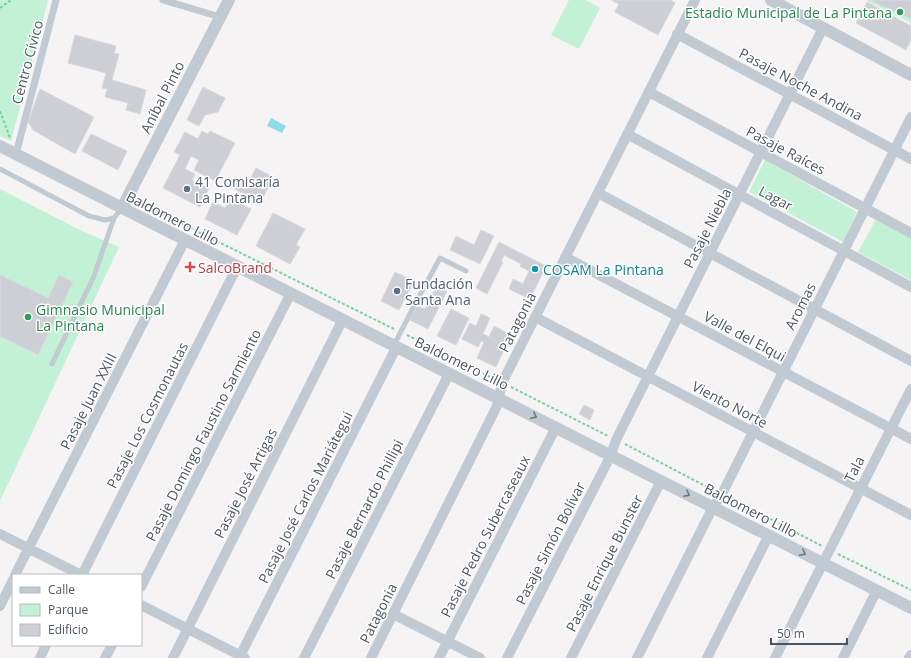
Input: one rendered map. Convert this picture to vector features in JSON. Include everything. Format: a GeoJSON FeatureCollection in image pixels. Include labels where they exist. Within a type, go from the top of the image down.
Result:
{"type":"FeatureCollection","features":[{"type":"Feature","properties":{"kind":"street","name":"Centro Cívico"},"geometry":{"type":"LineString","coordinates":[[16,154],[56,0]]}},
{"type":"Feature","properties":{"kind":"street"},"geometry":{"type":"LineString","coordinates":[[163,0],[220,17]]}},
{"type":"Feature","properties":{"kind":"street","name":"Aníbal Pinto"},"geometry":{"type":"LineString","coordinates":[[122,208],[229,0]]}},
{"type":"Feature","properties":{"kind":"street","name":"Patagonia"},"geometry":{"type":"LineString","coordinates":[[371,658],[497,406],[502,383],[694,0]]}},
{"type":"Feature","properties":{"kind":"street"},"geometry":{"type":"LineString","coordinates":[[771,0],[911,75]]}},
{"type":"Feature","properties":{"kind":"street","name":"Pasaje Niebla"},"geometry":{"type":"LineString","coordinates":[[616,440],[823,28]]}},
{"type":"Feature","properties":{"kind":"street","name":"Pasaje Noche Andina"},"geometry":{"type":"LineString","coordinates":[[678,34],[911,159]]}},
{"type":"Feature","properties":{"kind":"street","name":"Pasaje Raíces"},"geometry":{"type":"LineString","coordinates":[[649,92],[911,233]]}},
{"type":"Feature","properties":{"kind":"street","name":"Aromas"},"geometry":{"type":"LineString","coordinates":[[637,658],[713,507],[722,494],[911,117]]}},
{"type":"Feature","properties":{"kind":"street","name":"Lagar"},"geometry":{"type":"LineString","coordinates":[[627,134],[911,287]]}},
{"type":"Feature","properties":{"kind":"street","name":"Baldomero Lillo"},"geometry":{"type":"LineString","coordinates":[[0,146],[237,268],[499,398],[911,608]]}},
{"type":"Feature","properties":{"kind":"street"},"geometry":{"type":"LineString","coordinates":[[598,193],[911,362]]}},
{"type":"Feature","properties":{"kind":"street","name":"Pasaje Juan XXIII"},"geometry":{"type":"LineString","coordinates":[[16,574],[185,240]]}},
{"type":"Feature","properties":{"kind":"street","name":"Valle del Elqui"},"geometry":{"type":"LineString","coordinates":[[565,257],[911,438]]}},
{"type":"Feature","properties":{"kind":"street","name":"Pasaje Los Cosmonautas"},"geometry":{"type":"LineString","coordinates":[[82,574],[237,268]]}},
{"type":"Feature","properties":{"kind":"street","name":"Pasaje Domingo Faustino Sarmiento"},"geometry":{"type":"LineString","coordinates":[[142,585],[290,294]]}},
{"type":"Feature","properties":{"kind":"street","name":"Viento Norte"},"geometry":{"type":"LineString","coordinates":[[535,317],[911,515]]}},
{"type":"Feature","properties":{"kind":"street","name":"Pasaje José Artigas"},"geometry":{"type":"LineString","coordinates":[[173,658],[342,321]]}},
{"type":"Feature","properties":{"kind":"street","name":"Pasaje José Carlos Mariátegui"},"geometry":{"type":"LineString","coordinates":[[241,657],[395,347]]}},
{"type":"Feature","properties":{"kind":"street","name":"Pasaje Bernardo Phillipi"},"geometry":{"type":"LineString","coordinates":[[304,658],[449,374]]}},
{"type":"Feature","properties":{"kind":"street","name":"Tala"},"geometry":{"type":"LineString","coordinates":[[775,658],[911,389]]}},
{"type":"Feature","properties":{"kind":"street","name":"Pasaje Pedro Subercaseaux"},"geometry":{"type":"LineString","coordinates":[[439,658],[556,427]]}},
{"type":"Feature","properties":{"kind":"street","name":"Pasaje Simón Bolívar"},"geometry":{"type":"LineString","coordinates":[[507,658],[610,455],[616,440]]}},
{"type":"Feature","properties":{"kind":"street","name":"Pasaje Enrique Bunster"},"geometry":{"type":"LineString","coordinates":[[571,658],[661,480]]}},
{"type":"Feature","properties":{"kind":"street"},"geometry":{"type":"LineString","coordinates":[[0,534],[79,574]]}},
{"type":"Feature","properties":{"kind":"street"},"geometry":{"type":"LineString","coordinates":[[707,658],[769,535]]}},
{"type":"Feature","properties":{"kind":"street"},"geometry":{"type":"LineString","coordinates":[[0,606],[12,582]]}},
{"type":"Feature","properties":{"kind":"street"},"geometry":{"type":"LineString","coordinates":[[843,658],[877,590]]}},
{"type":"Feature","properties":{"kind":"street"},"geometry":{"type":"LineString","coordinates":[[142,606],[241,657]]}},
{"type":"Feature","properties":{"kind":"street"},"geometry":{"type":"LineString","coordinates":[[393,614],[480,658]]}},
{"type":"Feature","properties":{"kind":"street"},"geometry":{"type":"LineString","coordinates":[[40,658],[46,646]]}},
{"type":"Feature","properties":{"kind":"street"},"geometry":{"type":"LineString","coordinates":[[105,658],[111,646]]}},
{"type":"Feature","properties":{"kind":"street"},"geometry":{"type":"LineString","coordinates":[[909,658],[911,654]]}},
{"type":"Feature","properties":{"kind":"lane"},"geometry":{"type":"LineString","coordinates":[[0,169],[89,216],[105,220],[114,218]]}},
{"type":"Feature","properties":{"kind":"lane"},"geometry":{"type":"LineString","coordinates":[[52,364],[94,276],[114,218],[122,208]]}},
{"type":"Feature","properties":{"kind":"lane"},"geometry":{"type":"LineString","coordinates":[[395,347],[401,332],[440,258],[466,271]]}},
{"type":"Feature","properties":{"kind":"path"},"geometry":{"type":"LineString","coordinates":[[0,8],[11,0]]}},
{"type":"Feature","properties":{"kind":"path"},"geometry":{"type":"LineString","coordinates":[[0,111],[16,154]]}},
{"type":"Feature","properties":{"kind":"path"},"geometry":{"type":"LineString","coordinates":[[128,196],[616,440],[829,550],[911,590]]}},
{"type":"Feature","properties":{"kind":"green space"},"geometry":{"type":"Polygon","coordinates":[[[0,0],[48,0],[11,141],[0,136],[0,0]]]}},
{"type":"Feature","properties":{"kind":"green space"},"geometry":{"type":"Polygon","coordinates":[[[569,0],[586,0],[600,8],[579,49],[551,35],[569,0]]]}},
{"type":"Feature","properties":{"kind":"green space","name":"Estadio Municipal de La Pintana"},"geometry":{"type":"Polygon","coordinates":[[[867,0],[911,0],[911,23],[867,1],[867,0]]]}},
{"type":"Feature","properties":{"kind":"green space"},"geometry":{"type":"Polygon","coordinates":[[[765,160],[857,212],[843,242],[749,192],[765,160]]]}},
{"type":"Feature","properties":{"kind":"green space"},"geometry":{"type":"Polygon","coordinates":[[[0,189],[80,230],[119,247],[0,501],[0,189]]]}},
{"type":"Feature","properties":{"kind":"green space"},"geometry":{"type":"Polygon","coordinates":[[[876,219],[911,238],[911,280],[858,252],[876,219]]]}},
{"type":"Feature","properties":{"kind":"water"},"geometry":{"type":"Polygon","coordinates":[[[271,118],[286,126],[282,133],[267,126],[271,118]]]}},
{"type":"Feature","properties":{"kind":"building"},"geometry":{"type":"Polygon","coordinates":[[[611,0],[671,0],[675,3],[658,35],[615,12],[619,4],[611,0]]]}},
{"type":"Feature","properties":{"kind":"building","name":"Estadio Municipal de La Pintana"},"geometry":{"type":"Polygon","coordinates":[[[911,0],[911,19],[872,1],[911,0]]]}},
{"type":"Feature","properties":{"kind":"building"},"geometry":{"type":"Polygon","coordinates":[[[867,2],[911,26],[911,40],[906,50],[856,23],[867,2]]]}},
{"type":"Feature","properties":{"kind":"building"},"geometry":{"type":"Polygon","coordinates":[[[75,35],[116,46],[114,53],[119,54],[112,80],[146,90],[140,114],[126,110],[128,103],[105,97],[107,89],[102,88],[106,73],[68,63],[75,35]]]}},
{"type":"Feature","properties":{"kind":"building"},"geometry":{"type":"Polygon","coordinates":[[[203,87],[225,98],[218,112],[205,115],[199,126],[187,120],[203,87]]]}},
{"type":"Feature","properties":{"kind":"building"},"geometry":{"type":"Polygon","coordinates":[[[40,89],[94,117],[75,154],[33,130],[28,122],[40,89]]]}},
{"type":"Feature","properties":{"kind":"building"},"geometry":{"type":"Polygon","coordinates":[[[202,131],[208,134],[210,131],[235,143],[215,181],[194,170],[199,160],[191,156],[185,169],[195,174],[192,180],[209,188],[200,207],[163,188],[180,155],[174,152],[185,132],[198,139],[202,131]]]}},
{"type":"Feature","properties":{"kind":"building"},"geometry":{"type":"Polygon","coordinates":[[[91,134],[127,151],[118,170],[82,151],[91,134]]]}},
{"type":"Feature","properties":{"kind":"building"},"geometry":{"type":"Polygon","coordinates":[[[256,168],[273,177],[261,202],[230,187],[235,177],[248,183],[256,168]]]}},
{"type":"Feature","properties":{"kind":"building"},"geometry":{"type":"Polygon","coordinates":[[[230,198],[251,209],[237,235],[205,219],[213,202],[225,208],[230,198]]]}},
{"type":"Feature","properties":{"kind":"building"},"geometry":{"type":"Polygon","coordinates":[[[273,213],[305,229],[296,245],[300,247],[290,264],[256,246],[273,213]]]}},
{"type":"Feature","properties":{"kind":"building"},"geometry":{"type":"Polygon","coordinates":[[[481,230],[494,236],[480,264],[450,250],[456,236],[474,245],[481,230]]]}},
{"type":"Feature","properties":{"kind":"building","name":"COSAM La Pintana"},"geometry":{"type":"Polygon","coordinates":[[[499,242],[546,266],[530,299],[509,289],[513,279],[523,284],[529,271],[520,266],[521,264],[504,255],[501,261],[503,262],[487,294],[476,288],[499,242]]]}},
{"type":"Feature","properties":{"kind":"building","name":"Fundación Santa Ana"},"geometry":{"type":"Polygon","coordinates":[[[395,272],[414,281],[399,310],[381,301],[395,272]]]}},
{"type":"Feature","properties":{"kind":"building","name":"Gimnasio Municipal La Pintana"},"geometry":{"type":"Polygon","coordinates":[[[0,275],[48,298],[59,275],[73,282],[38,355],[0,336],[0,275]]]}},
{"type":"Feature","properties":{"kind":"building"},"geometry":{"type":"Polygon","coordinates":[[[437,285],[447,291],[428,329],[410,320],[417,306],[425,309],[437,285]]]}},
{"type":"Feature","properties":{"kind":"building"},"geometry":{"type":"Polygon","coordinates":[[[451,309],[469,318],[456,345],[437,336],[451,309]]]}},
{"type":"Feature","properties":{"kind":"building"},"geometry":{"type":"Polygon","coordinates":[[[481,314],[490,318],[483,334],[489,337],[494,326],[511,335],[496,367],[477,358],[484,342],[481,341],[478,347],[462,339],[470,323],[476,326],[481,314]]]}},
{"type":"Feature","properties":{"kind":"building"},"geometry":{"type":"Polygon","coordinates":[[[584,405],[594,410],[590,420],[579,414],[584,405]]]}},
{"type":"Feature","properties":{"kind":"place","name":"Estadio Municipal de La Pintana"},"geometry":{"type":"Point","coordinates":[900,12]}},
{"type":"Feature","properties":{"kind":"place","name":"41 Comisaría La Pintana"},"geometry":{"type":"Point","coordinates":[187,189]}},
{"type":"Feature","properties":{"kind":"place","name":"SalcoBrand"},"geometry":{"type":"Point","coordinates":[190,267]}},
{"type":"Feature","properties":{"kind":"place","name":"COSAM La Pintana"},"geometry":{"type":"Point","coordinates":[535,269]}},
{"type":"Feature","properties":{"kind":"place","name":"Fundación Santa Ana"},"geometry":{"type":"Point","coordinates":[397,291]}},
{"type":"Feature","properties":{"kind":"place","name":"Gimnasio Municipal La Pintana"},"geometry":{"type":"Point","coordinates":[28,317]}}]}
